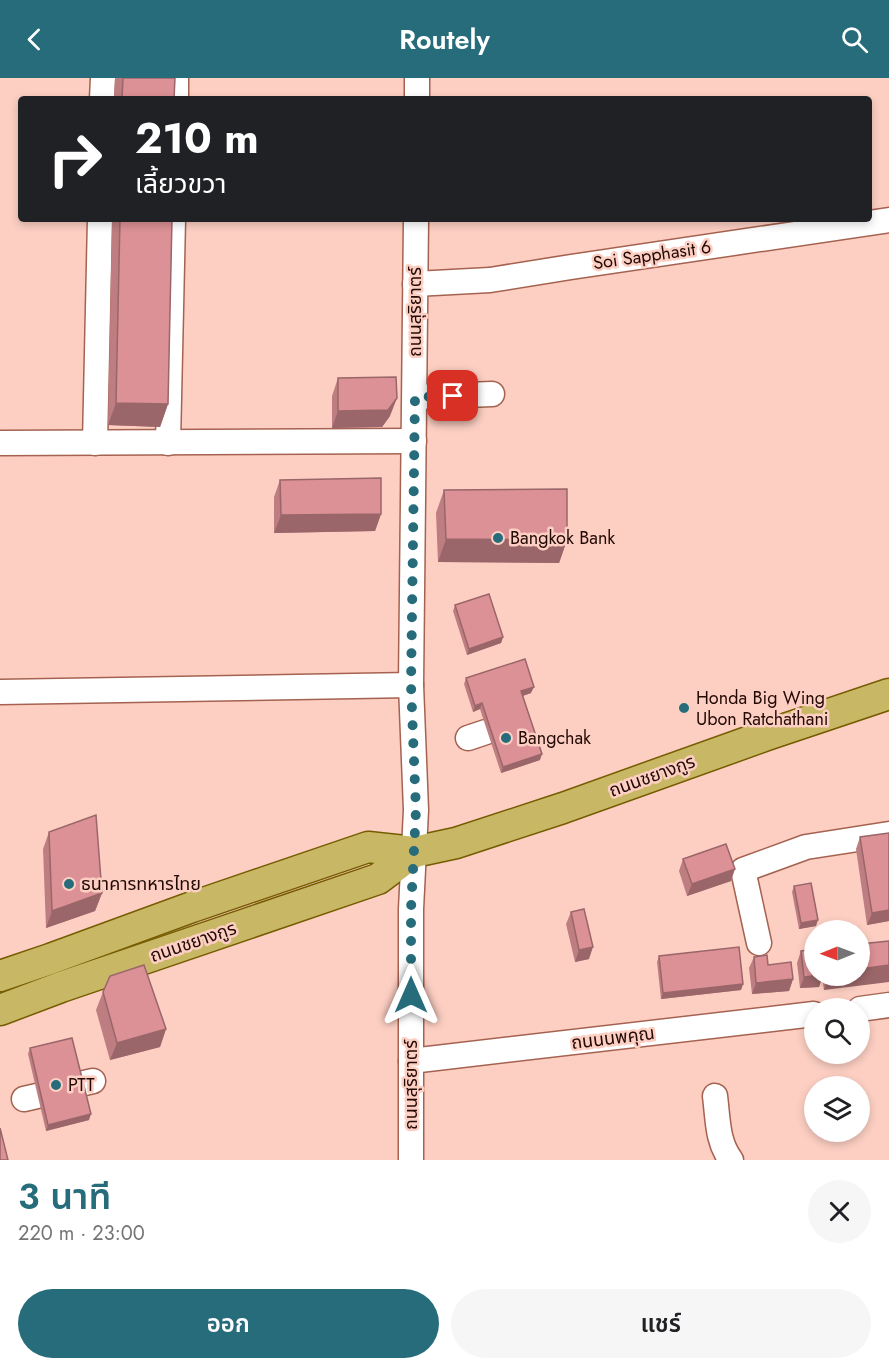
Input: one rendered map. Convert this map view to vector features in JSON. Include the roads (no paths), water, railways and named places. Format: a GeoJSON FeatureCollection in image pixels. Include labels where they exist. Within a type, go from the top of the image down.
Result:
{"type":"FeatureCollection","features":[{"type":"Feature","properties":{"kind":"main road","name":"ถนนชยางกูร"},"geometry":{"type":"LineString","coordinates":[[0,975],[368,847],[414,852],[456,843],[889,694]]}},
{"type":"Feature","properties":{"kind":"main road","name":"ถนนชยางกูร"},"geometry":{"type":"LineString","coordinates":[[0,1010],[378,879],[414,852]]}},
{"type":"Feature","properties":{"kind":"main road"},"geometry":{"type":"LineString","coordinates":[[50,959],[61,987]]}},
{"type":"Feature","properties":{"kind":"street"},"geometry":{"type":"LineString","coordinates":[[102,96],[103,78]]}},
{"type":"Feature","properties":{"kind":"street"},"geometry":{"type":"LineString","coordinates":[[176,78],[176,96]]}},
{"type":"Feature","properties":{"kind":"street"},"geometry":{"type":"LineString","coordinates":[[417,78],[417,96]]}},
{"type":"Feature","properties":{"kind":"street","name":"Soi Sapphasit 6"},"geometry":{"type":"LineString","coordinates":[[415,284],[490,280],[889,220]]}},
{"type":"Feature","properties":{"kind":"street"},"geometry":{"type":"LineString","coordinates":[[95,443],[100,222]]}},
{"type":"Feature","properties":{"kind":"street"},"geometry":{"type":"LineString","coordinates":[[168,443],[173,222]]}},
{"type":"Feature","properties":{"kind":"street","name":"ถนนสุริยาตร์"},"geometry":{"type":"LineString","coordinates":[[411,1160],[411,909],[416,804],[411,685],[416,222]]}},
{"type":"Feature","properties":{"kind":"street"},"geometry":{"type":"LineString","coordinates":[[415,397],[492,394]]}},
{"type":"Feature","properties":{"kind":"street"},"geometry":{"type":"LineString","coordinates":[[0,443],[414,441]]}},
{"type":"Feature","properties":{"kind":"street"},"geometry":{"type":"LineString","coordinates":[[0,692],[411,685]]}},
{"type":"Feature","properties":{"kind":"street"},"geometry":{"type":"LineString","coordinates":[[759,943],[742,870],[806,847],[889,834]]}},
{"type":"Feature","properties":{"kind":"street"},"geometry":{"type":"LineString","coordinates":[[870,1008],[889,1005]]}},
{"type":"Feature","properties":{"kind":"street","name":"ถนนนพคุณ"},"geometry":{"type":"LineString","coordinates":[[411,1061],[804,1015]]}},
{"type":"Feature","properties":{"kind":"street"},"geometry":{"type":"LineString","coordinates":[[716,1096],[720,1140],[724,1151],[732,1160]]}},
{"type":"Feature","properties":{"kind":"place","name":"Bangkok Bank"},"geometry":{"type":"Point","coordinates":[498,538]}},
{"type":"Feature","properties":{"kind":"place","name":"Honda Big Wing Ubon Ratchathani"},"geometry":{"type":"Point","coordinates":[684,708]}},
{"type":"Feature","properties":{"kind":"place","name":"Bangchak"},"geometry":{"type":"Point","coordinates":[506,738]}},
{"type":"Feature","properties":{"kind":"place","name":"ธนาคารทหารไทย"},"geometry":{"type":"Point","coordinates":[69,884]}},
{"type":"Feature","properties":{"kind":"place","name":"PTT"},"geometry":{"type":"Point","coordinates":[56,1085]}}]}
